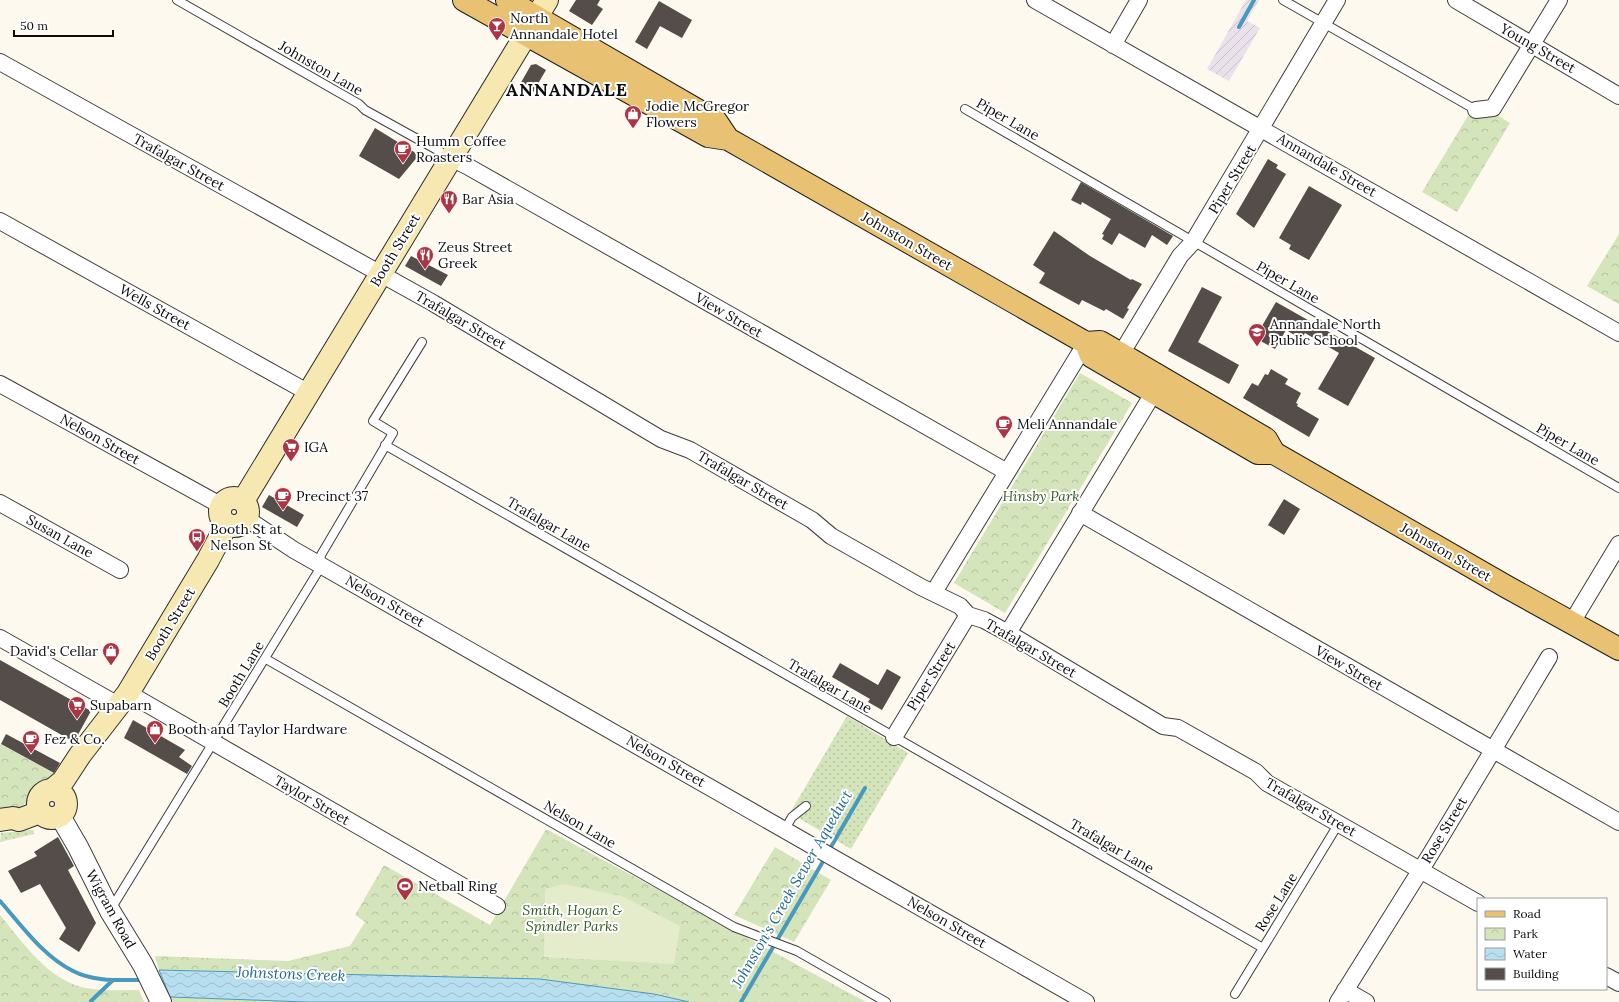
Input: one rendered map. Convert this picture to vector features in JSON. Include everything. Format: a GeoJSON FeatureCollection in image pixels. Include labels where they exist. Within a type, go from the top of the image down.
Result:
{"type":"FeatureCollection","features":[{"type":"Feature","properties":{"kind":"main road","name":"Johnston Street"},"geometry":{"type":"LineString","coordinates":[[464,0],[526,36],[708,136],[728,139],[1086,344],[1091,356],[1258,453],[1274,453],[1507,587],[1619,649]]}},
{"type":"Feature","properties":{"kind":"main road","name":"Johnston Street"},"geometry":{"type":"LineString","coordinates":[[507,0],[542,9],[716,121],[728,139]]}},
{"type":"Feature","properties":{"kind":"main road","name":"Booth Street"},"geometry":{"type":"LineString","coordinates":[[51,804],[118,707],[208,560],[235,512],[542,9]]}},
{"type":"Feature","properties":{"kind":"main road","name":"Johnston Street"},"geometry":{"type":"LineString","coordinates":[[1086,344],[1100,342],[1121,354],[1266,439],[1274,453]]}},
{"type":"Feature","properties":{"kind":"main road"},"geometry":{"type":"LineString","coordinates":[[7,819],[18,812],[51,804]]}},
{"type":"Feature","properties":{"kind":"street","name":"Annandale Street"},"geometry":{"type":"LineString","coordinates":[[1034,0],[1262,128],[1619,332]]}},
{"type":"Feature","properties":{"kind":"street"},"geometry":{"type":"LineString","coordinates":[[1113,45],[1139,0]]}},
{"type":"Feature","properties":{"kind":"street","name":"Piper Street"},"geometry":{"type":"LineString","coordinates":[[1121,354],[1180,256],[1193,242],[1337,0]]}},
{"type":"Feature","properties":{"kind":"street","name":"Young Street"},"geometry":{"type":"LineString","coordinates":[[1456,0],[1619,96]]}},
{"type":"Feature","properties":{"kind":"street"},"geometry":{"type":"LineString","coordinates":[[1476,110],[1493,108],[1559,0]]}},
{"type":"Feature","properties":{"kind":"street","name":"Trafalgar Street"},"geometry":{"type":"LineString","coordinates":[[0,62],[433,303],[661,439],[690,450],[812,520],[836,539],[921,587],[960,606],[968,615],[984,620],[1008,633],[1164,726],[1178,728],[1256,772],[1267,782],[1477,902]]}},
{"type":"Feature","properties":{"kind":"street","name":"View Street"},"geometry":{"type":"LineString","coordinates":[[451,158],[1007,472]]}},
{"type":"Feature","properties":{"kind":"street","name":"Wells Street"},"geometry":{"type":"LineString","coordinates":[[0,221],[309,393]]}},
{"type":"Feature","properties":{"kind":"street"},"geometry":{"type":"LineString","coordinates":[[934,592],[1086,344]]}},
{"type":"Feature","properties":{"kind":"street","name":"Nelson Street"},"geometry":{"type":"LineString","coordinates":[[0,384],[235,512],[319,564],[1086,1002]]}},
{"type":"Feature","properties":{"kind":"street"},"geometry":{"type":"LineString","coordinates":[[1008,633],[1154,392]]}},
{"type":"Feature","properties":{"kind":"street","name":"Susan Lane"},"geometry":{"type":"LineString","coordinates":[[0,503],[120,570]]}},
{"type":"Feature","properties":{"kind":"street","name":"View Street"},"geometry":{"type":"LineString","coordinates":[[1080,513],[1619,822]]}},
{"type":"Feature","properties":{"kind":"street"},"geometry":{"type":"LineString","coordinates":[[1572,622],[1619,544]]}},
{"type":"Feature","properties":{"kind":"street","name":"Piper Street"},"geometry":{"type":"LineString","coordinates":[[894,737],[968,615]]}},
{"type":"Feature","properties":{"kind":"street","name":"Taylor Street"},"geometry":{"type":"LineString","coordinates":[[0,638],[118,707],[214,743],[497,906]]}},
{"type":"Feature","properties":{"kind":"street","name":"Rose Street"},"geometry":{"type":"LineString","coordinates":[[1342,996],[1549,657]]}},
{"type":"Feature","properties":{"kind":"street","name":"Wigram Road"},"geometry":{"type":"LineString","coordinates":[[51,804],[78,847],[110,911],[143,965],[161,1002]]}},
{"type":"Feature","properties":{"kind":"street"},"geometry":{"type":"LineString","coordinates":[[1342,996],[1366,1002]]}},
{"type":"Feature","properties":{"kind":"lane","name":"Johnston Lane"},"geometry":{"type":"LineString","coordinates":[[177,0],[359,104],[365,110],[451,158]]}},
{"type":"Feature","properties":{"kind":"lane"},"geometry":{"type":"LineString","coordinates":[[1284,0],[1476,110]]}},
{"type":"Feature","properties":{"kind":"lane","name":"Piper Lane"},"geometry":{"type":"LineString","coordinates":[[965,109],[1619,488]]}},
{"type":"Feature","properties":{"kind":"lane","name":"Booth Lane"},"geometry":{"type":"LineString","coordinates":[[110,911],[266,659],[319,570],[321,555],[393,433],[373,421],[422,342]]}},
{"type":"Feature","properties":{"kind":"lane","name":"Trafalgar Lane"},"geometry":{"type":"LineString","coordinates":[[385,445],[1263,948]]}},
{"type":"Feature","properties":{"kind":"lane","name":"Nelson Lane"},"geometry":{"type":"LineString","coordinates":[[266,659],[734,927],[797,951],[886,1002]]}},
{"type":"Feature","properties":{"kind":"lane"},"geometry":{"type":"LineString","coordinates":[[785,829],[792,817],[806,806]]}},
{"type":"Feature","properties":{"kind":"lane","name":"Rose Lane"},"geometry":{"type":"LineString","coordinates":[[1235,994],[1339,823]]}},
{"type":"Feature","properties":{"kind":"shaded area"},"geometry":{"type":"Polygon","coordinates":[[[1246,0],[1259,0],[1247,21],[1260,28],[1229,81],[1207,69],[1246,0]]]}},
{"type":"Feature","properties":{"kind":"green space"},"geometry":{"type":"Polygon","coordinates":[[[1492,112],[1510,123],[1457,212],[1422,192],[1469,114],[1475,117],[1492,112]]]}},
{"type":"Feature","properties":{"kind":"green space"},"geometry":{"type":"Polygon","coordinates":[[[1619,234],[1619,304],[1587,286],[1619,234]]]}},
{"type":"Feature","properties":{"kind":"green space","name":"Hinsby Park"},"geometry":{"type":"Polygon","coordinates":[[[1080,373],[1132,403],[1005,613],[954,583],[1080,373]]]}},
{"type":"Feature","properties":{"kind":"green space"},"geometry":{"type":"Polygon","coordinates":[[[847,716],[908,753],[851,849],[790,813],[847,716]]]}},
{"type":"Feature","properties":{"kind":"green space"},"geometry":{"type":"Polygon","coordinates":[[[0,744],[55,774],[44,788],[31,800],[17,808],[0,813],[0,744]]]}},
{"type":"Feature","properties":{"kind":"green space","name":"Smith, Hogan & Spindler Parks"},"geometry":{"type":"Polygon","coordinates":[[[546,829],[866,1002],[689,1002],[654,994],[540,979],[159,970],[155,956],[288,961],[350,946],[365,922],[355,915],[384,865],[490,925],[546,829]]]}},
{"type":"Feature","properties":{"kind":"green space"},"geometry":{"type":"Polygon","coordinates":[[[34,830],[34,834],[0,842],[1,833],[34,830]]]}},
{"type":"Feature","properties":{"kind":"green space"},"geometry":{"type":"Polygon","coordinates":[[[775,847],[831,880],[794,942],[734,915],[775,847]]]}},
{"type":"Feature","properties":{"kind":"green space"},"geometry":{"type":"Polygon","coordinates":[[[564,884],[622,896],[680,926],[674,964],[544,957],[545,889],[564,884]]]}},
{"type":"Feature","properties":{"kind":"green space"},"geometry":{"type":"Polygon","coordinates":[[[0,915],[33,955],[63,980],[90,989],[139,990],[144,1002],[0,1002],[0,915]]]}},
{"type":"Feature","properties":{"kind":"green space"},"geometry":{"type":"Polygon","coordinates":[[[170,997],[307,1002],[173,1002],[170,997]]]}},
{"type":"Feature","properties":{"kind":"water","name":"Johnstons Creek"},"geometry":{"type":"Polygon","coordinates":[[[159,970],[540,979],[654,994],[689,1002],[307,1002],[170,997],[159,970]]]}},
{"type":"Feature","properties":{"kind":"building"},"geometry":{"type":"Polygon","coordinates":[[[576,0],[600,0],[597,5],[603,9],[592,25],[569,11],[576,0]]]}},
{"type":"Feature","properties":{"kind":"building"},"geometry":{"type":"Polygon","coordinates":[[[659,1],[692,20],[682,38],[660,26],[647,49],[635,42],[659,1]]]}},
{"type":"Feature","properties":{"kind":"building"},"geometry":{"type":"Polygon","coordinates":[[[536,64],[546,70],[532,94],[519,86],[531,65],[536,64]]]}},
{"type":"Feature","properties":{"kind":"building"},"geometry":{"type":"Polygon","coordinates":[[[375,128],[419,155],[399,179],[359,156],[375,128]]]}},
{"type":"Feature","properties":{"kind":"building"},"geometry":{"type":"Polygon","coordinates":[[[1268,159],[1278,165],[1276,168],[1286,174],[1254,228],[1236,214],[1268,159]]]}},
{"type":"Feature","properties":{"kind":"building"},"geometry":{"type":"Polygon","coordinates":[[[1081,182],[1173,236],[1167,245],[1152,235],[1145,248],[1119,233],[1112,245],[1102,239],[1104,235],[1102,234],[1111,219],[1082,202],[1081,205],[1071,200],[1081,182]]]}},
{"type":"Feature","properties":{"kind":"building"},"geometry":{"type":"Polygon","coordinates":[[[1309,186],[1342,205],[1309,260],[1289,249],[1291,245],[1279,238],[1309,186]]]}},
{"type":"Feature","properties":{"kind":"building"},"geometry":{"type":"Polygon","coordinates":[[[1054,231],[1090,256],[1131,280],[1132,279],[1142,284],[1127,308],[1129,309],[1123,319],[1106,309],[1104,311],[1082,300],[1079,305],[1039,283],[1045,273],[1033,265],[1054,231]]]}},
{"type":"Feature","properties":{"kind":"building","name":"Zeus Street Greek"},"geometry":{"type":"Polygon","coordinates":[[[411,256],[448,275],[441,286],[405,266],[411,256]]]}},
{"type":"Feature","properties":{"kind":"building"},"geometry":{"type":"Polygon","coordinates":[[[1202,287],[1222,297],[1198,342],[1239,365],[1229,384],[1168,351],[1202,287]]]}},
{"type":"Feature","properties":{"kind":"building"},"geometry":{"type":"Polygon","coordinates":[[[1276,302],[1375,358],[1348,406],[1318,389],[1339,353],[1305,333],[1301,339],[1286,330],[1275,349],[1255,338],[1276,302]]]}},
{"type":"Feature","properties":{"kind":"building"},"geometry":{"type":"Polygon","coordinates":[[[1271,369],[1288,379],[1285,384],[1301,393],[1296,403],[1298,404],[1297,406],[1319,419],[1309,437],[1243,398],[1252,383],[1258,386],[1265,374],[1268,375],[1271,369]]]}},
{"type":"Feature","properties":{"kind":"building","name":"Precinct 37"},"geometry":{"type":"Polygon","coordinates":[[[269,495],[304,515],[297,527],[262,507],[269,495]]]}},
{"type":"Feature","properties":{"kind":"building"},"geometry":{"type":"Polygon","coordinates":[[[1284,499],[1300,509],[1284,535],[1268,525],[1284,499]]]}},
{"type":"Feature","properties":{"kind":"building"},"geometry":{"type":"Polygon","coordinates":[[[0,660],[91,711],[74,742],[0,700],[0,660]]]}},
{"type":"Feature","properties":{"kind":"building"},"geometry":{"type":"Polygon","coordinates":[[[840,663],[878,685],[887,669],[901,677],[882,710],[868,702],[870,699],[832,677],[840,663]]]}},
{"type":"Feature","properties":{"kind":"building","name":"Booth and Taylor Hardware"},"geometry":{"type":"Polygon","coordinates":[[[133,720],[185,750],[179,757],[192,766],[187,774],[124,738],[133,720]]]}},
{"type":"Feature","properties":{"kind":"building","name":"Fez & Co."},"geometry":{"type":"Polygon","coordinates":[[[6,734],[60,763],[54,773],[1,744],[6,734]]]}},
{"type":"Feature","properties":{"kind":"building"},"geometry":{"type":"Polygon","coordinates":[[[58,837],[74,866],[68,870],[96,923],[79,952],[59,939],[66,928],[40,884],[21,893],[8,871],[37,856],[34,852],[58,837]]]}},
{"type":"Feature","properties":{"kind":"waterway"},"geometry":{"type":"LineString","coordinates":[[1239,27],[1254,0]]}},
{"type":"Feature","properties":{"kind":"waterway","name":"Johnston's Creek Sewer Aqueduct"},"geometry":{"type":"LineString","coordinates":[[828,852],[865,788]]}},
{"type":"Feature","properties":{"kind":"waterway","name":"Johnston's Creek Sewer Aqueduct"},"geometry":{"type":"LineString","coordinates":[[741,1002],[825,858]]}},
{"type":"Feature","properties":{"kind":"waterway","name":"Johnstons Creek"},"geometry":{"type":"LineString","coordinates":[[0,901],[43,949],[62,965],[81,975],[98,979],[143,980]]}},
{"type":"Feature","properties":{"kind":"waterway"},"geometry":{"type":"LineString","coordinates":[[91,1001],[113,980]]}},
{"type":"Feature","properties":{"kind":"place","name":"North Annandale Hotel"},"geometry":{"type":"Point","coordinates":[497,41]}},
{"type":"Feature","properties":{"kind":"place","name":"Jodie McGregor Flowers"},"geometry":{"type":"Point","coordinates":[633,129]}},
{"type":"Feature","properties":{"kind":"place","name":"Humm Coffee Roasters"},"geometry":{"type":"Point","coordinates":[403,164]}},
{"type":"Feature","properties":{"kind":"place","name":"Bar Asia"},"geometry":{"type":"Point","coordinates":[449,214]}},
{"type":"Feature","properties":{"kind":"place","name":"Zeus Street Greek"},"geometry":{"type":"Point","coordinates":[425,270]}},
{"type":"Feature","properties":{"kind":"place","name":"Annandale North Public School"},"geometry":{"type":"Point","coordinates":[1257,347]}},
{"type":"Feature","properties":{"kind":"place","name":"Meli Annandale"},"geometry":{"type":"Point","coordinates":[1004,439]}},
{"type":"Feature","properties":{"kind":"place","name":"IGA"},"geometry":{"type":"Point","coordinates":[291,462]}},
{"type":"Feature","properties":{"kind":"place","name":"Precinct 37"},"geometry":{"type":"Point","coordinates":[283,511]}},
{"type":"Feature","properties":{"kind":"place","name":"Booth St at Nelson St"},"geometry":{"type":"Point","coordinates":[197,552]}},
{"type":"Feature","properties":{"kind":"place","name":"David's Cellar"},"geometry":{"type":"Point","coordinates":[111,666]}},
{"type":"Feature","properties":{"kind":"place","name":"Supabarn"},"geometry":{"type":"Point","coordinates":[77,720]}},
{"type":"Feature","properties":{"kind":"place","name":"Booth and Taylor Hardware"},"geometry":{"type":"Point","coordinates":[155,744]}},
{"type":"Feature","properties":{"kind":"place","name":"Fez & Co."},"geometry":{"type":"Point","coordinates":[31,754]}},
{"type":"Feature","properties":{"kind":"place","name":"Netball Ring"},"geometry":{"type":"Point","coordinates":[405,901]}},
{"type":"Feature","properties":{"kind":"district","name":"ANNANDALE"},"geometry":{"type":"Point","coordinates":[567,90]}}]}
